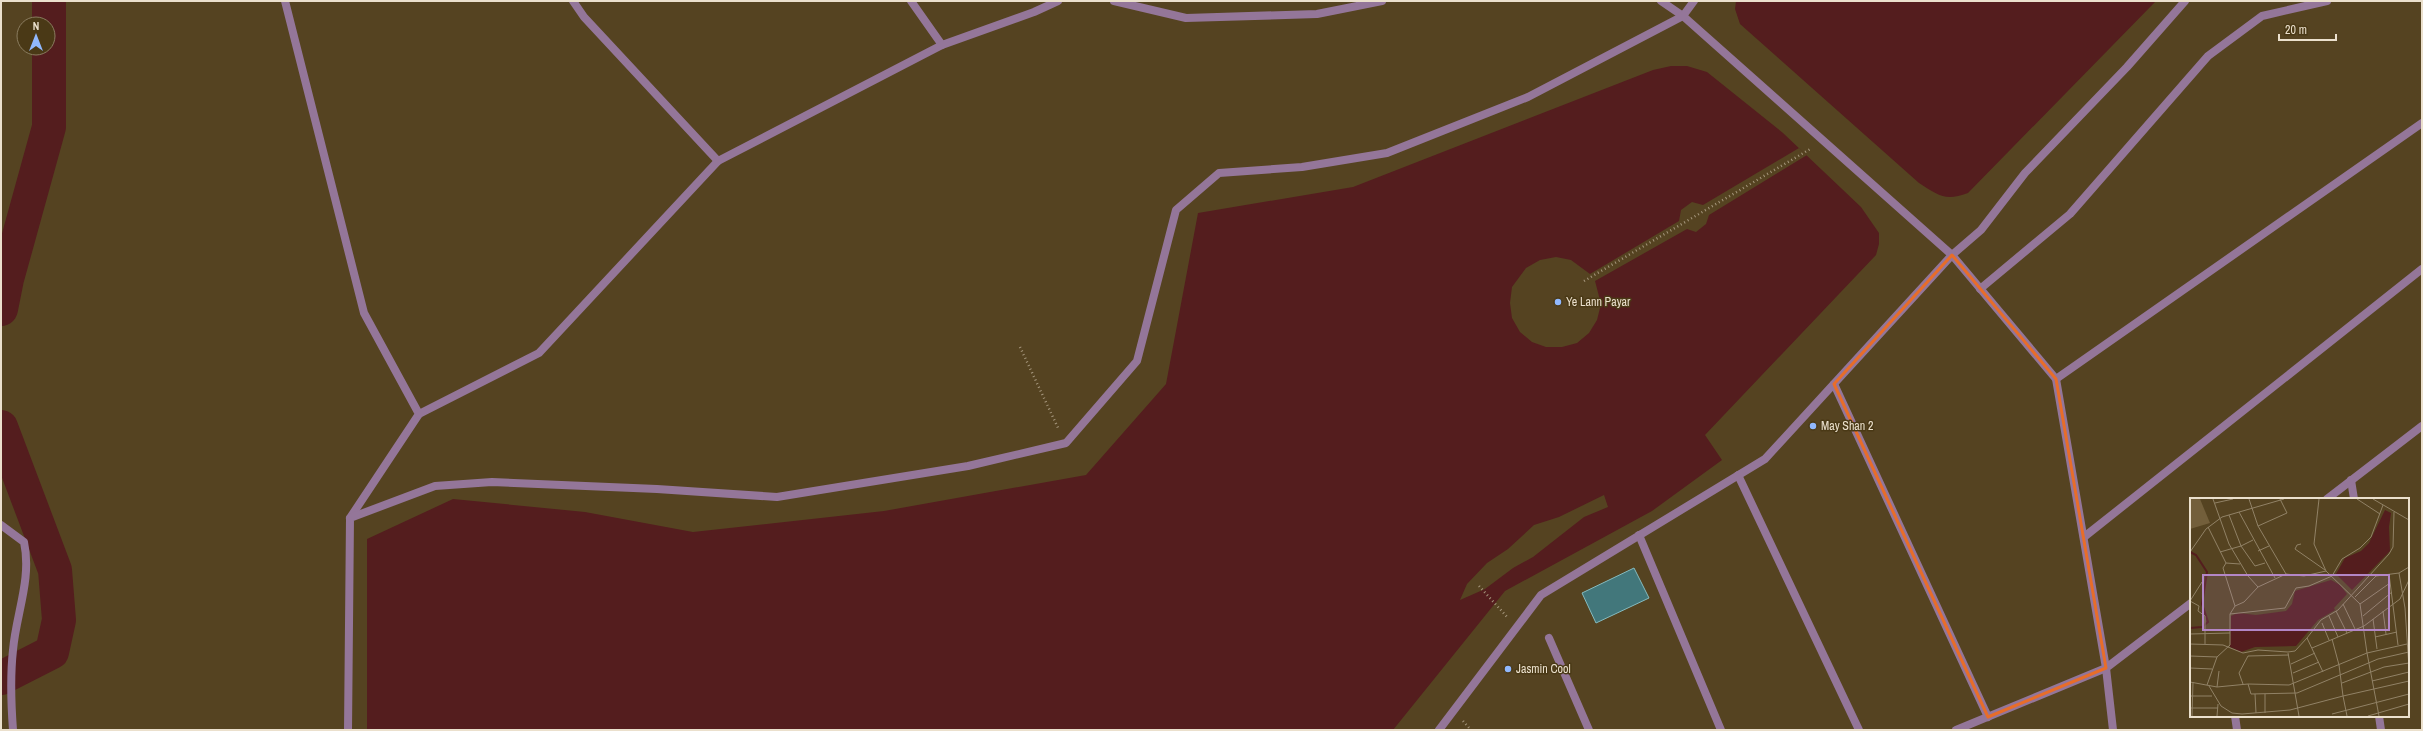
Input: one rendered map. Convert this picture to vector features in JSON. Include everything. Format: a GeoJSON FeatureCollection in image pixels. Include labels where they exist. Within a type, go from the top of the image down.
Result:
{"type":"FeatureCollection","features":[{"type":"Feature","properties":{"kind":"street"},"geometry":{"type":"LineString","coordinates":[[285,1],[364,313],[419,414]]}},
{"type":"Feature","properties":{"kind":"street"},"geometry":{"type":"LineString","coordinates":[[573,1],[584,17],[718,161]]}},
{"type":"Feature","properties":{"kind":"street"},"geometry":{"type":"LineString","coordinates":[[911,1],[942,45]]}},
{"type":"Feature","properties":{"kind":"street"},"geometry":{"type":"LineString","coordinates":[[348,730],[350,518],[419,414],[540,353],[718,161],[942,45],[1034,12],[1058,1]]}},
{"type":"Feature","properties":{"kind":"street"},"geometry":{"type":"LineString","coordinates":[[1114,1],[1186,18],[1318,14],[1382,1]]}},
{"type":"Feature","properties":{"kind":"street"},"geometry":{"type":"LineString","coordinates":[[1661,1],[1683,16],[1952,255],[2056,379],[2106,668],[2113,730]]}},
{"type":"Feature","properties":{"kind":"street"},"geometry":{"type":"LineString","coordinates":[[350,518],[435,486],[492,482],[657,489],[777,497],[968,466],[1066,443],[1137,361],[1176,210],[1219,173],[1302,167],[1387,153],[1528,97],[1683,16],[1694,1]]}},
{"type":"Feature","properties":{"kind":"street"},"geometry":{"type":"LineString","coordinates":[[1439,730],[1541,595],[1765,459],[1952,255],[1981,230],[2025,173],[2122,72],[2185,1]]}},
{"type":"Feature","properties":{"kind":"street"},"geometry":{"type":"LineString","coordinates":[[1980,290],[2070,214],[2208,56],[2262,16],[2327,1]]}},
{"type":"Feature","properties":{"kind":"street"},"geometry":{"type":"LineString","coordinates":[[2056,379],[2422,123]]}},
{"type":"Feature","properties":{"kind":"street"},"geometry":{"type":"LineString","coordinates":[[2084,536],[2422,269]]}},
{"type":"Feature","properties":{"kind":"street"},"geometry":{"type":"LineString","coordinates":[[1834,384],[1988,717]]}},
{"type":"Feature","properties":{"kind":"street"},"geometry":{"type":"LineString","coordinates":[[2328,498],[2422,426]]}},
{"type":"Feature","properties":{"kind":"street"},"geometry":{"type":"LineString","coordinates":[[1738,475],[1859,730]]}},
{"type":"Feature","properties":{"kind":"street"},"geometry":{"type":"LineString","coordinates":[[2351,480],[2354,498]]}},
{"type":"Feature","properties":{"kind":"street"},"geometry":{"type":"LineString","coordinates":[[1,525],[24,542],[26,552],[21,610],[13,649],[11,688],[12,730]]}},
{"type":"Feature","properties":{"kind":"street"},"geometry":{"type":"LineString","coordinates":[[1639,535],[1721,730]]}},
{"type":"Feature","properties":{"kind":"street"},"geometry":{"type":"LineString","coordinates":[[1956,730],[2106,668],[2190,604]]}},
{"type":"Feature","properties":{"kind":"street"},"geometry":{"type":"LineString","coordinates":[[1549,638],[1589,730]]}},
{"type":"Feature","properties":{"kind":"street"},"geometry":{"type":"LineString","coordinates":[[2235,717],[2237,730]]}},
{"type":"Feature","properties":{"kind":"street"},"geometry":{"type":"LineString","coordinates":[[2379,717],[2381,730]]}},
{"type":"Feature","properties":{"kind":"path"},"geometry":{"type":"LineString","coordinates":[[1584,281],[1824,142]]}},
{"type":"Feature","properties":{"kind":"path"},"geometry":{"type":"LineString","coordinates":[[1020,347],[1066,443]]}},
{"type":"Feature","properties":{"kind":"path"},"geometry":{"type":"LineString","coordinates":[[1480,588],[1498,608]]}},
{"type":"Feature","properties":{"kind":"highlighted area"},"geometry":{"type":"Polygon","coordinates":[[[1952,255],[2056,379],[2106,668],[1988,717],[1834,384],[1952,255]]]}},
{"type":"Feature","properties":{"kind":"shaded area"},"geometry":{"type":"Polygon","coordinates":[[[1736,1],[2156,1],[1968,193],[1960,196],[1947,197],[1937,194],[1919,183],[1740,24],[1735,9],[1736,1]]]}},
{"type":"Feature","properties":{"kind":"shaded area"},"geometry":{"type":"Polygon","coordinates":[[[1671,66],[1687,66],[1707,72],[1783,133],[1861,207],[1879,233],[1879,244],[1876,255],[1705,435],[1722,460],[1652,511],[1505,591],[1393,730],[367,730],[367,539],[453,499],[585,512],[693,532],[884,511],[1086,475],[1166,384],[1198,213],[1353,187],[1653,70],[1671,66]],[[1604,495],[1559,517],[1534,525],[1508,549],[1487,563],[1467,584],[1460,600],[1485,589],[1513,568],[1533,557],[1584,517],[1608,507],[1604,495]]]}},
{"type":"Feature","properties":{"kind":"pier"},"geometry":{"type":"Polygon","coordinates":[[[1799,148],[1807,155],[1709,215],[1706,224],[1696,232],[1687,229],[1595,281],[1601,304],[1597,320],[1589,333],[1577,343],[1562,347],[1546,347],[1532,342],[1520,332],[1512,318],[1510,303],[1512,287],[1526,268],[1540,260],[1556,257],[1571,260],[1590,274],[1679,221],[1681,210],[1692,202],[1703,205],[1799,148]]]}},
{"type":"Feature","properties":{"kind":"building"},"geometry":{"type":"Polygon","coordinates":[[[1634,568],[1649,598],[1596,623],[1582,593],[1634,568]]]}},
{"type":"Feature","properties":{"kind":"waterway"},"geometry":{"type":"LineString","coordinates":[[1,309],[7,279],[49,127],[49,1]]}},
{"type":"Feature","properties":{"kind":"waterway"},"geometry":{"type":"LineString","coordinates":[[1,427],[55,570],[59,620],[52,652],[1,678]]}},
{"type":"Feature","properties":{"kind":"place","name":"Ye Lann Payar"},"geometry":{"type":"Point","coordinates":[1558,302]}},
{"type":"Feature","properties":{"kind":"place","name":"May Shan 2"},"geometry":{"type":"Point","coordinates":[1813,426]}},
{"type":"Feature","properties":{"kind":"place","name":"Jasmin Cool"},"geometry":{"type":"Point","coordinates":[1508,669]}}]}
